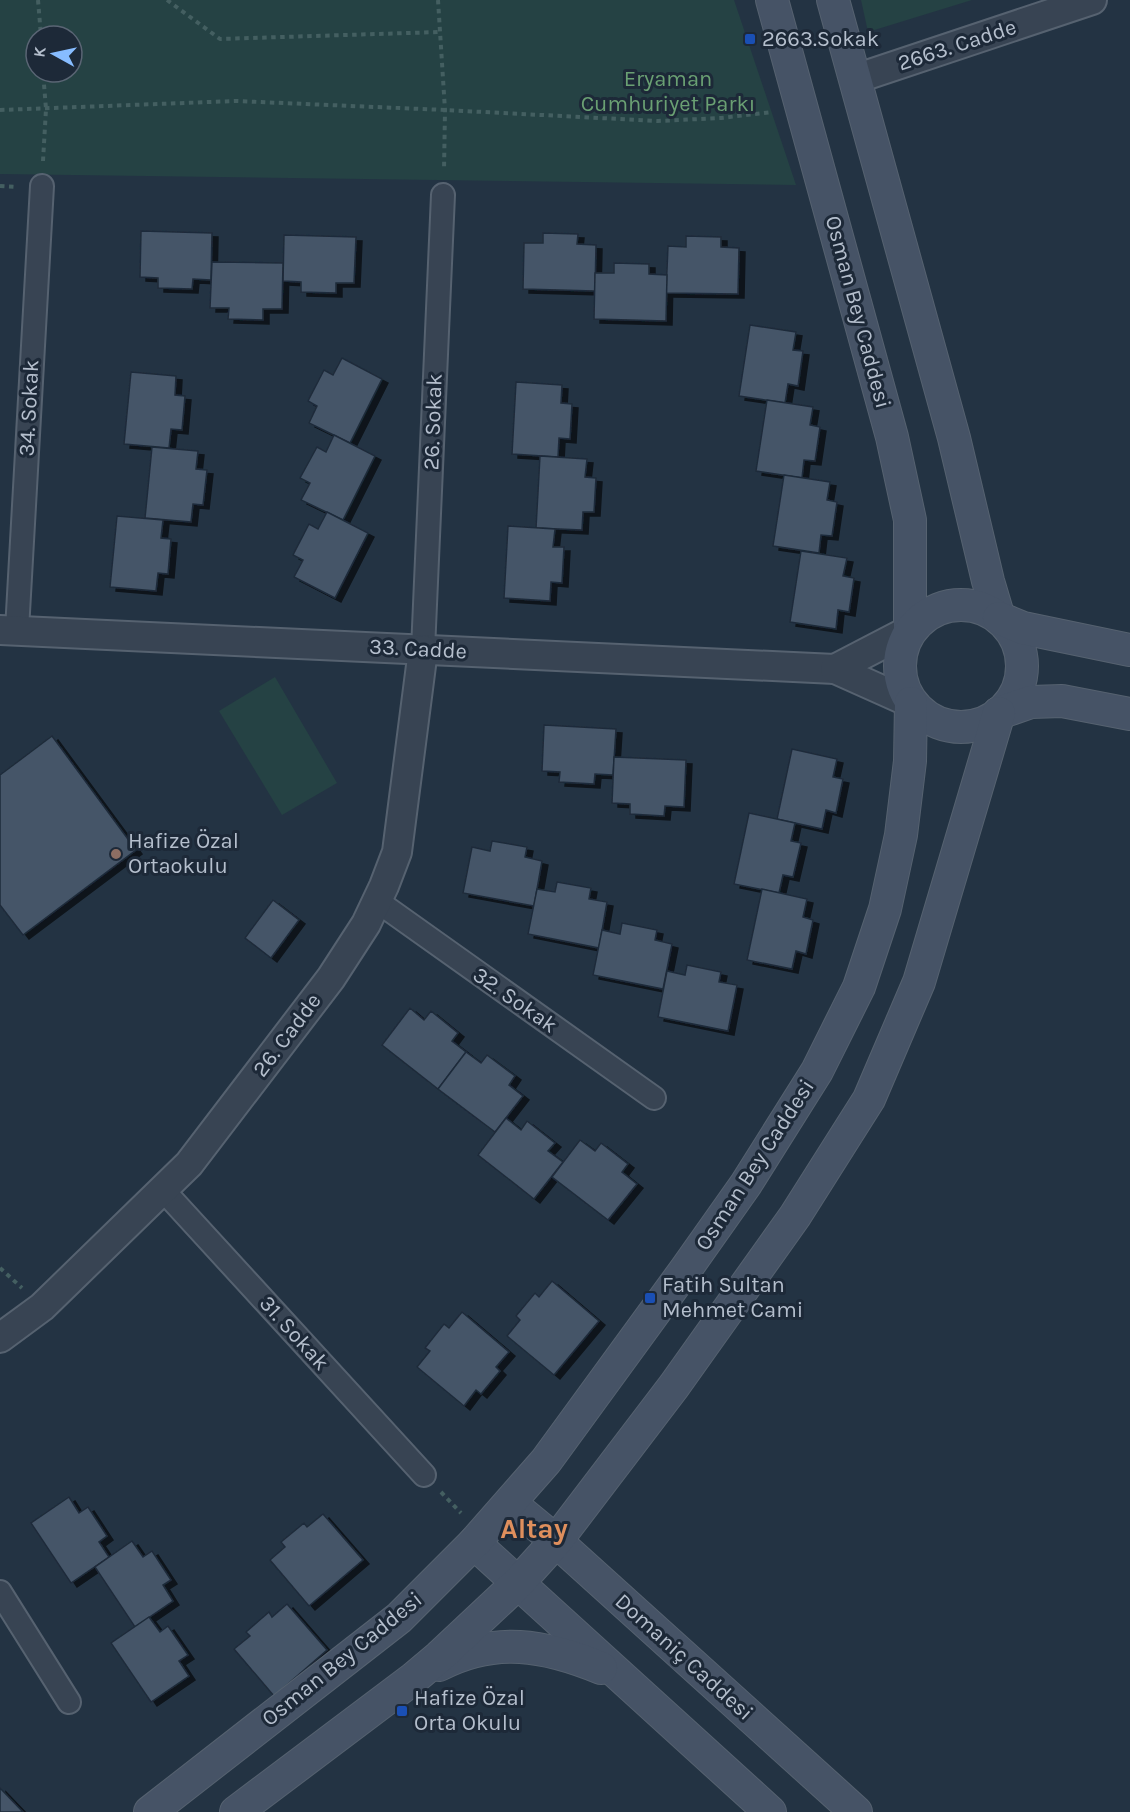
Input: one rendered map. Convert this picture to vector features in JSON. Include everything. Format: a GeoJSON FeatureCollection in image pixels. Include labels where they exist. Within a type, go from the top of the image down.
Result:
{"type":"FeatureCollection","features":[{"type":"Feature","properties":{"kind":"main road","name":"Osman Bey Caddesi"},"geometry":{"type":"LineString","coordinates":[[772,0],[892,437],[910,520],[910,630]]}},
{"type":"Feature","properties":{"kind":"main road"},"geometry":{"type":"LineString","coordinates":[[236,1812],[414,1678],[518,1583],[556,1541],[674,1386],[795,1216],[869,1099],[919,982],[999,713],[1011,700],[1019,683],[1022,665],[1019,647],[1011,631],[999,618],[988,581],[954,438],[833,0]]}},
{"type":"Feature","properties":{"kind":"main road"},"geometry":{"type":"LineString","coordinates":[[1130,650],[1023,628],[977,607],[952,605],[936,609],[910,630],[902,647],[899,666],[903,686],[911,703],[925,716],[943,725],[963,727],[982,723],[999,713],[1031,702],[1062,701],[1130,714]]}},
{"type":"Feature","properties":{"kind":"main road","name":"Osman Bey Caddesi"},"geometry":{"type":"LineString","coordinates":[[150,1812],[399,1618],[478,1539],[546,1461],[746,1184],[817,1071],[859,987],[885,909],[901,835],[910,760],[911,703]]}},
{"type":"Feature","properties":{"kind":"main road","name":"Domaniç Caddesi"},"geometry":{"type":"LineString","coordinates":[[510,1503],[556,1541],[856,1812]]}},
{"type":"Feature","properties":{"kind":"main road"},"geometry":{"type":"LineString","coordinates":[[478,1539],[518,1583],[770,1812]]}},
{"type":"Feature","properties":{"kind":"main road"},"geometry":{"type":"LineString","coordinates":[[414,1678],[451,1659],[487,1648],[529,1646],[570,1655],[617,1674]]}},
{"type":"Feature","properties":{"kind":"street","name":"2663. Cadde"},"geometry":{"type":"LineString","coordinates":[[855,79],[1092,0]]}},
{"type":"Feature","properties":{"kind":"street","name":"34. Sokak"},"geometry":{"type":"LineString","coordinates":[[8,630],[42,186]]}},
{"type":"Feature","properties":{"kind":"street","name":"26. Sokak"},"geometry":{"type":"LineString","coordinates":[[423,650],[443,195]]}},
{"type":"Feature","properties":{"kind":"street","name":"33. Cadde"},"geometry":{"type":"LineString","coordinates":[[8,630],[835,669],[911,703]]}},
{"type":"Feature","properties":{"kind":"street"},"geometry":{"type":"LineString","coordinates":[[835,669],[910,630]]}},
{"type":"Feature","properties":{"kind":"street","name":"26. Cadde"},"geometry":{"type":"LineString","coordinates":[[0,1338],[42,1307],[164,1191],[189,1164],[331,978],[366,924],[396,852],[423,650]]}},
{"type":"Feature","properties":{"kind":"street","name":"32. Sokak"},"geometry":{"type":"LineString","coordinates":[[377,901],[654,1098]]}},
{"type":"Feature","properties":{"kind":"street","name":"31. Sokak"},"geometry":{"type":"LineString","coordinates":[[164,1191],[424,1474]]}},
{"type":"Feature","properties":{"kind":"street"},"geometry":{"type":"LineString","coordinates":[[0,1592],[69,1702]]}},
{"type":"Feature","properties":{"kind":"path"},"geometry":{"type":"LineString","coordinates":[[39,0],[40,24]]}},
{"type":"Feature","properties":{"kind":"path"},"geometry":{"type":"LineString","coordinates":[[166,0],[220,39],[440,32]]}},
{"type":"Feature","properties":{"kind":"path"},"geometry":{"type":"LineString","coordinates":[[438,0],[445,110],[443,195]]}},
{"type":"Feature","properties":{"kind":"path"},"geometry":{"type":"LineString","coordinates":[[42,186],[46,109],[44,84]]}},
{"type":"Feature","properties":{"kind":"path"},"geometry":{"type":"LineString","coordinates":[[0,110],[236,101],[658,122],[759,115],[801,103]]}},
{"type":"Feature","properties":{"kind":"path"},"geometry":{"type":"LineString","coordinates":[[424,1474],[478,1539]]}},
{"type":"Feature","properties":{"kind":"green space","name":"Eryaman Cumhuriyet Parkı"},"geometry":{"type":"Polygon","coordinates":[[[0,0],[734,0],[796,185],[0,174],[0,0]]]}},
{"type":"Feature","properties":{"kind":"green space"},"geometry":{"type":"Polygon","coordinates":[[[861,0],[972,0],[868,32],[861,0]]]}},
{"type":"Feature","properties":{"kind":"green space"},"geometry":{"type":"Polygon","coordinates":[[[275,677],[337,783],[282,815],[219,711],[275,677]]]}},
{"type":"Feature","properties":{"kind":"building"},"geometry":{"type":"Polygon","coordinates":[[[141,231],[212,233],[211,280],[193,279],[192,289],[158,288],[158,278],[140,277],[141,231]]]}},
{"type":"Feature","properties":{"kind":"building"},"geometry":{"type":"Polygon","coordinates":[[[543,233],[578,234],[577,244],[596,245],[595,291],[523,289],[524,243],[543,243],[543,233]]]}},
{"type":"Feature","properties":{"kind":"building"},"geometry":{"type":"Polygon","coordinates":[[[284,235],[356,237],[354,283],[336,283],[336,293],[301,292],[301,282],[283,281],[284,235]]]}},
{"type":"Feature","properties":{"kind":"building"},"geometry":{"type":"Polygon","coordinates":[[[686,236],[721,237],[721,247],[739,248],[738,294],[666,293],[668,246],[686,247],[686,236]]]}},
{"type":"Feature","properties":{"kind":"building"},"geometry":{"type":"Polygon","coordinates":[[[212,262],[283,263],[282,309],[263,309],[263,320],[228,319],[229,308],[210,308],[212,262]]]}},
{"type":"Feature","properties":{"kind":"building"},"geometry":{"type":"Polygon","coordinates":[[[614,263],[649,264],[649,274],[667,275],[666,321],[594,319],[595,273],[614,273],[614,263]]]}},
{"type":"Feature","properties":{"kind":"building"},"geometry":{"type":"Polygon","coordinates":[[[750,325],[796,332],[793,350],[803,351],[798,386],[788,384],[785,403],[739,396],[750,325]]]}},
{"type":"Feature","properties":{"kind":"building"},"geometry":{"type":"Polygon","coordinates":[[[342,358],[382,379],[350,443],[309,423],[317,406],[308,401],[324,370],[333,375],[342,358]]]}},
{"type":"Feature","properties":{"kind":"building"},"geometry":{"type":"Polygon","coordinates":[[[131,372],[176,376],[175,395],[185,396],[182,430],[171,429],[169,448],[124,444],[131,372]]]}},
{"type":"Feature","properties":{"kind":"building"},"geometry":{"type":"Polygon","coordinates":[[[516,382],[562,385],[561,403],[572,404],[570,439],[559,438],[558,457],[512,454],[516,382]]]}},
{"type":"Feature","properties":{"kind":"building"},"geometry":{"type":"Polygon","coordinates":[[[767,400],[813,407],[810,425],[820,427],[815,461],[804,460],[802,478],[756,471],[767,400]]]}},
{"type":"Feature","properties":{"kind":"building"},"geometry":{"type":"Polygon","coordinates":[[[334,435],[375,456],[343,520],[301,500],[310,483],[300,478],[317,447],[326,452],[334,435]]]}},
{"type":"Feature","properties":{"kind":"building"},"geometry":{"type":"Polygon","coordinates":[[[152,447],[198,451],[196,469],[207,470],[203,505],[193,504],[191,522],[145,518],[152,447]]]}},
{"type":"Feature","properties":{"kind":"building"},"geometry":{"type":"Polygon","coordinates":[[[540,456],[587,459],[585,477],[596,478],[594,512],[583,512],[582,530],[536,528],[540,456]]]}},
{"type":"Feature","properties":{"kind":"building"},"geometry":{"type":"Polygon","coordinates":[[[784,475],[830,482],[827,500],[837,502],[832,536],[821,535],[819,553],[773,546],[784,475]]]}},
{"type":"Feature","properties":{"kind":"building"},"geometry":{"type":"Polygon","coordinates":[[[327,512],[368,533],[335,598],[294,577],[303,560],[293,555],[309,524],[318,529],[327,512]]]}},
{"type":"Feature","properties":{"kind":"building"},"geometry":{"type":"Polygon","coordinates":[[[117,516],[163,520],[161,538],[171,539],[168,574],[158,573],[156,591],[110,587],[117,516]]]}},
{"type":"Feature","properties":{"kind":"building"},"geometry":{"type":"Polygon","coordinates":[[[508,526],[555,529],[553,547],[564,547],[562,583],[551,582],[550,601],[504,598],[508,526]]]}},
{"type":"Feature","properties":{"kind":"building"},"geometry":{"type":"Polygon","coordinates":[[[801,551],[847,558],[843,576],[854,578],[849,612],[838,610],[836,629],[790,622],[801,551]]]}},
{"type":"Feature","properties":{"kind":"building"},"geometry":{"type":"Polygon","coordinates":[[[544,725],[616,729],[613,775],[595,774],[594,784],[559,782],[560,772],[542,771],[544,725]]]}},
{"type":"Feature","properties":{"kind":"building"},"geometry":{"type":"Polygon","coordinates":[[[52,736],[136,850],[23,935],[0,905],[0,775],[52,736]]]}},
{"type":"Feature","properties":{"kind":"building"},"geometry":{"type":"Polygon","coordinates":[[[792,749],[837,759],[833,777],[843,779],[836,813],[826,810],[822,829],[777,819],[792,749]]]}},
{"type":"Feature","properties":{"kind":"building"},"geometry":{"type":"Polygon","coordinates":[[[614,757],[686,760],[684,807],[665,806],[664,816],[630,814],[630,804],[612,803],[614,757]]]}},
{"type":"Feature","properties":{"kind":"building"},"geometry":{"type":"Polygon","coordinates":[[[749,813],[795,823],[791,841],[801,843],[793,877],[783,875],[779,893],[734,884],[749,813]]]}},
{"type":"Feature","properties":{"kind":"building"},"geometry":{"type":"Polygon","coordinates":[[[492,841],[527,847],[525,857],[542,861],[534,906],[463,893],[472,847],[490,851],[492,841]]]}},
{"type":"Feature","properties":{"kind":"building"},"geometry":{"type":"Polygon","coordinates":[[[557,882],[591,888],[589,899],[607,902],[599,948],[528,934],[537,889],[555,892],[557,882]]]}},
{"type":"Feature","properties":{"kind":"building"},"geometry":{"type":"Polygon","coordinates":[[[762,889],[807,899],[803,917],[813,920],[806,954],[796,951],[792,969],[747,960],[762,889]]]}},
{"type":"Feature","properties":{"kind":"building"},"geometry":{"type":"Polygon","coordinates":[[[273,900],[299,920],[271,958],[245,938],[273,900]]]}},
{"type":"Feature","properties":{"kind":"building"},"geometry":{"type":"Polygon","coordinates":[[[622,923],[657,930],[655,940],[672,944],[663,989],[593,975],[602,930],[620,934],[622,923]]]}},
{"type":"Feature","properties":{"kind":"building"},"geometry":{"type":"Polygon","coordinates":[[[687,965],[721,972],[719,982],[737,985],[728,1031],[658,1017],[667,971],[685,975],[687,965]]]}},
{"type":"Feature","properties":{"kind":"building"},"geometry":{"type":"Polygon","coordinates":[[[410,1008],[424,1020],[431,1011],[458,1033],[452,1041],[466,1052],[438,1089],[382,1045],[410,1008]]]}},
{"type":"Feature","properties":{"kind":"building"},"geometry":{"type":"Polygon","coordinates":[[[466,1052],[481,1063],[487,1055],[515,1076],[509,1085],[523,1096],[495,1132],[438,1089],[466,1052]]]}},
{"type":"Feature","properties":{"kind":"building"},"geometry":{"type":"Polygon","coordinates":[[[506,1118],[521,1130],[527,1121],[555,1143],[548,1151],[563,1162],[534,1199],[478,1155],[506,1118]]]}},
{"type":"Feature","properties":{"kind":"building"},"geometry":{"type":"Polygon","coordinates":[[[580,1140],[595,1151],[601,1143],[628,1164],[622,1172],[637,1184],[608,1220],[552,1177],[580,1140]]]}},
{"type":"Feature","properties":{"kind":"building"},"geometry":{"type":"Polygon","coordinates":[[[552,1281],[599,1321],[554,1375],[507,1336],[520,1320],[516,1316],[535,1293],[539,1297],[552,1281]]]}},
{"type":"Feature","properties":{"kind":"building"},"geometry":{"type":"Polygon","coordinates":[[[462,1312],[509,1352],[496,1367],[500,1371],[481,1394],[476,1390],[464,1406],[417,1367],[430,1351],[425,1348],[444,1324],[449,1328],[462,1312]]]}},
{"type":"Feature","properties":{"kind":"building"},"geometry":{"type":"Polygon","coordinates":[[[69,1497],[79,1513],[88,1507],[107,1536],[99,1542],[109,1557],[71,1583],[31,1523],[69,1497]]]}},
{"type":"Feature","properties":{"kind":"building"},"geometry":{"type":"Polygon","coordinates":[[[323,1514],[363,1560],[309,1606],[270,1560],[285,1547],[281,1542],[304,1523],[307,1527],[323,1514]]]}},
{"type":"Feature","properties":{"kind":"building"},"geometry":{"type":"Polygon","coordinates":[[[132,1541],[143,1557],[152,1551],[171,1580],[163,1585],[173,1601],[135,1627],[95,1567],[132,1541]]]}},
{"type":"Feature","properties":{"kind":"building"},"geometry":{"type":"Polygon","coordinates":[[[287,1604],[327,1650],[274,1696],[234,1649],[250,1636],[246,1632],[269,1612],[272,1617],[287,1604]]]}},
{"type":"Feature","properties":{"kind":"building"},"geometry":{"type":"Polygon","coordinates":[[[149,1617],[160,1632],[168,1626],[188,1655],[179,1661],[189,1676],[151,1702],[111,1643],[149,1617]]]}},
{"type":"Feature","properties":{"kind":"building"},"geometry":{"type":"Polygon","coordinates":[[[0,1788],[23,1812],[0,1812],[0,1788]]]}},
{"type":"Feature","properties":{"kind":"place","name":"2663.Sokak"},"geometry":{"type":"Point","coordinates":[750,39]}},
{"type":"Feature","properties":{"kind":"place","name":"Hafize Özal Ortaokulu"},"geometry":{"type":"Point","coordinates":[116,854]}},
{"type":"Feature","properties":{"kind":"place","name":"Fatih Sultan Mehmet Cami"},"geometry":{"type":"Point","coordinates":[650,1298]}},
{"type":"Feature","properties":{"kind":"place","name":"Hafize Özal Orta Okulu"},"geometry":{"type":"Point","coordinates":[402,1711]}},
{"type":"Feature","properties":{"kind":"district","name":"Altay"},"geometry":{"type":"Point","coordinates":[534,1528]}}]}
